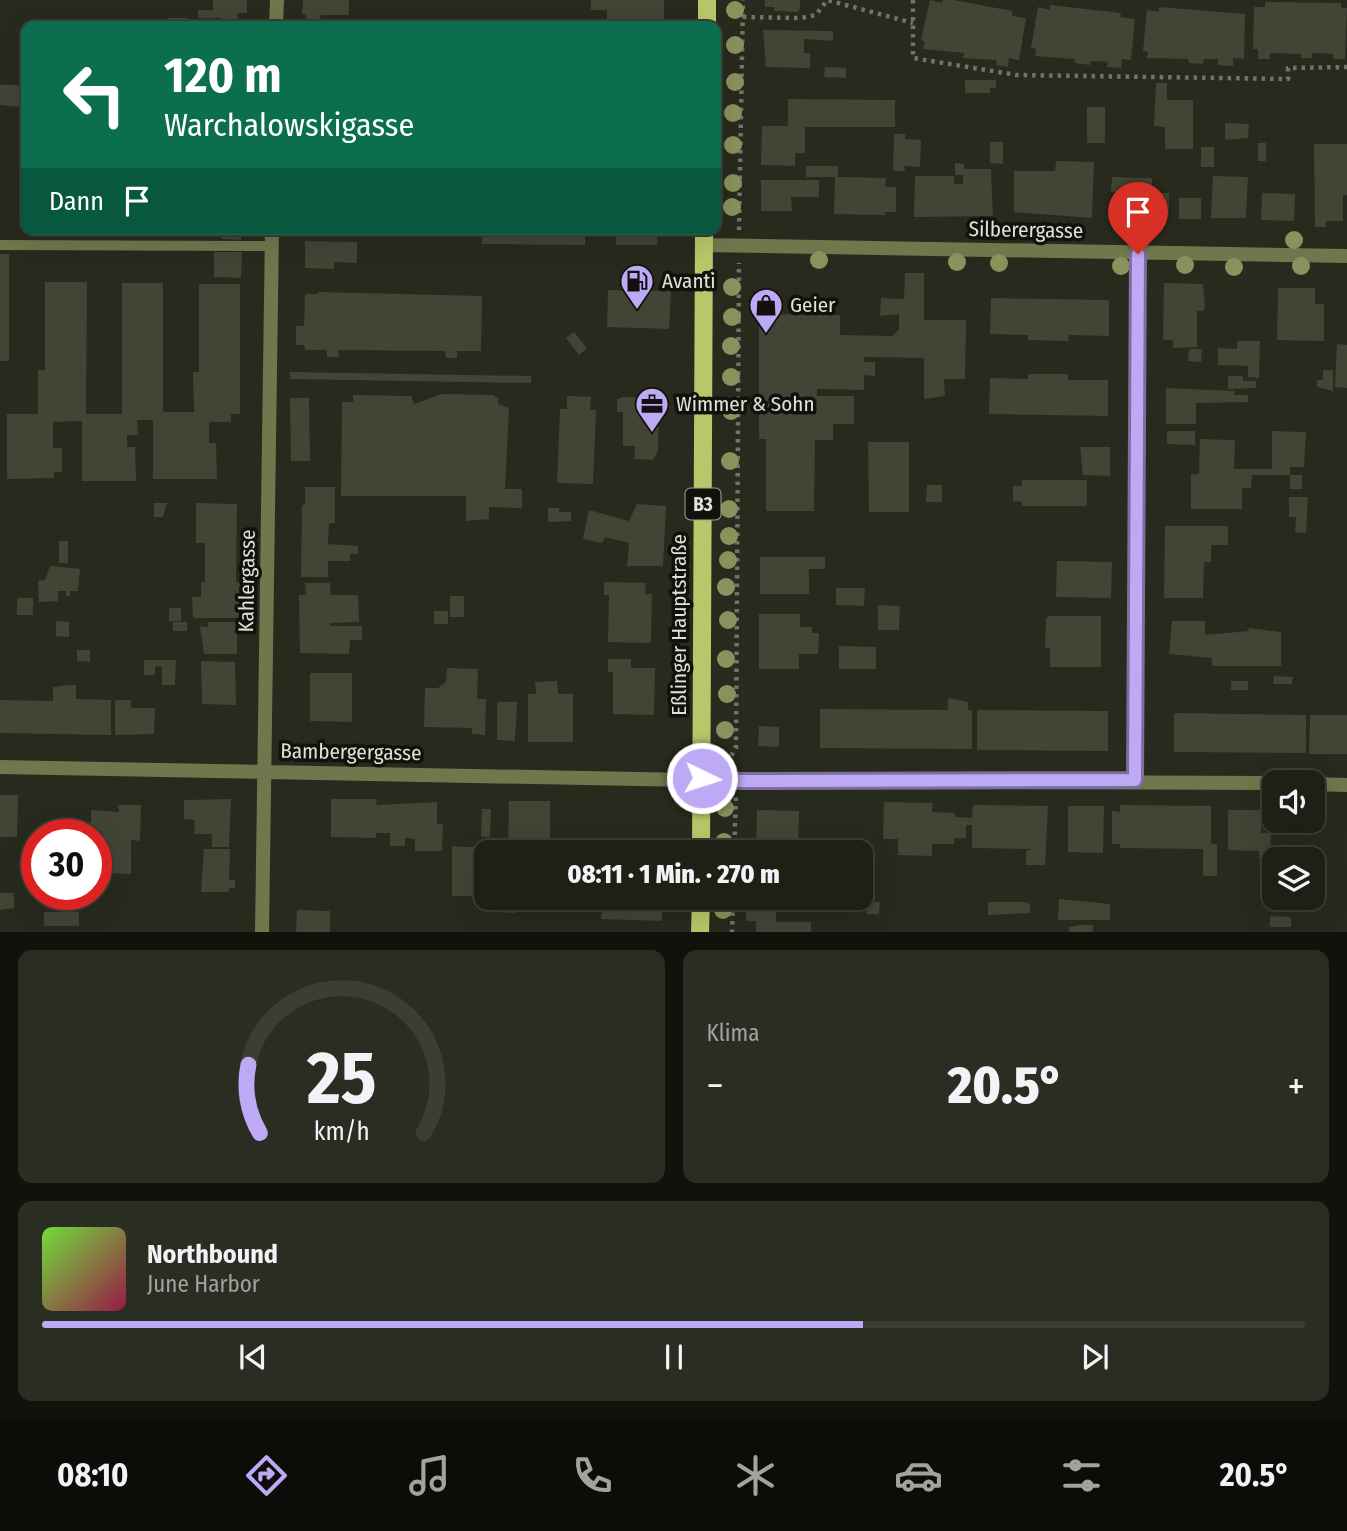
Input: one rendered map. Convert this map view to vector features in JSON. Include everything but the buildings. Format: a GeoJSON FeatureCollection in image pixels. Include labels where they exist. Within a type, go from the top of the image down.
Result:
{"type":"FeatureCollection","features":[{"type":"Feature","properties":{"kind":"main road"},"geometry":{"type":"LineString","coordinates":[[707,0],[707,21]]}},
{"type":"Feature","properties":{"kind":"main road","name":"Eßlinger Hauptstraße"},"geometry":{"type":"LineString","coordinates":[[701,840],[704,237]]}},
{"type":"Feature","properties":{"kind":"main road"},"geometry":{"type":"LineString","coordinates":[[700,932],[701,910]]}},
{"type":"Feature","properties":{"kind":"street"},"geometry":{"type":"LineString","coordinates":[[276,21],[277,0]]}},
{"type":"Feature","properties":{"kind":"street","name":"Kahlergasse"},"geometry":{"type":"LineString","coordinates":[[262,932],[272,235]]}},
{"type":"Feature","properties":{"kind":"street","name":"Silberergasse"},"geometry":{"type":"LineString","coordinates":[[704,237],[1138,254],[1347,256]]}},
{"type":"Feature","properties":{"kind":"street"},"geometry":{"type":"LineString","coordinates":[[1135,780],[1138,254]]}},
{"type":"Feature","properties":{"kind":"street","name":"Bambergergasse"},"geometry":{"type":"LineString","coordinates":[[0,767],[702,778],[741,781],[1135,780],[1262,783]]}},
{"type":"Feature","properties":{"kind":"street"},"geometry":{"type":"LineString","coordinates":[[1325,784],[1347,785]]}},
{"type":"Feature","properties":{"kind":"lane"},"geometry":{"type":"LineString","coordinates":[[0,245],[272,246]]}},
{"type":"Feature","properties":{"kind":"path"},"geometry":{"type":"LineString","coordinates":[[740,231],[743,0]]}},
{"type":"Feature","properties":{"kind":"path"},"geometry":{"type":"LineString","coordinates":[[743,17],[802,18],[817,15],[827,0],[913,23]]}},
{"type":"Feature","properties":{"kind":"path"},"geometry":{"type":"LineString","coordinates":[[913,0],[913,58],[1017,75],[1288,79],[1288,68],[1347,67]]}},
{"type":"Feature","properties":{"kind":"path"},"geometry":{"type":"LineString","coordinates":[[727,763],[736,748],[739,263]]}},
{"type":"Feature","properties":{"kind":"path"},"geometry":{"type":"LineString","coordinates":[[728,787],[736,796],[734,840]]}},
{"type":"Feature","properties":{"kind":"path"},"geometry":{"type":"LineString","coordinates":[[732,932],[733,910]]}},
{"type":"Feature","properties":{"kind":"place","name":"Avanti"},"geometry":{"type":"Point","coordinates":[637,311]}},
{"type":"Feature","properties":{"kind":"place","name":"Geier"},"geometry":{"type":"Point","coordinates":[766,335]}},
{"type":"Feature","properties":{"kind":"place","name":"Wimmer & Sohn"},"geometry":{"type":"Point","coordinates":[652,434]}},
{"type":"Feature","properties":{"kind":"route"},"geometry":{"type":"LineString","coordinates":[[702,778],[741,781],[1135,780],[1138,254]]}}]}
